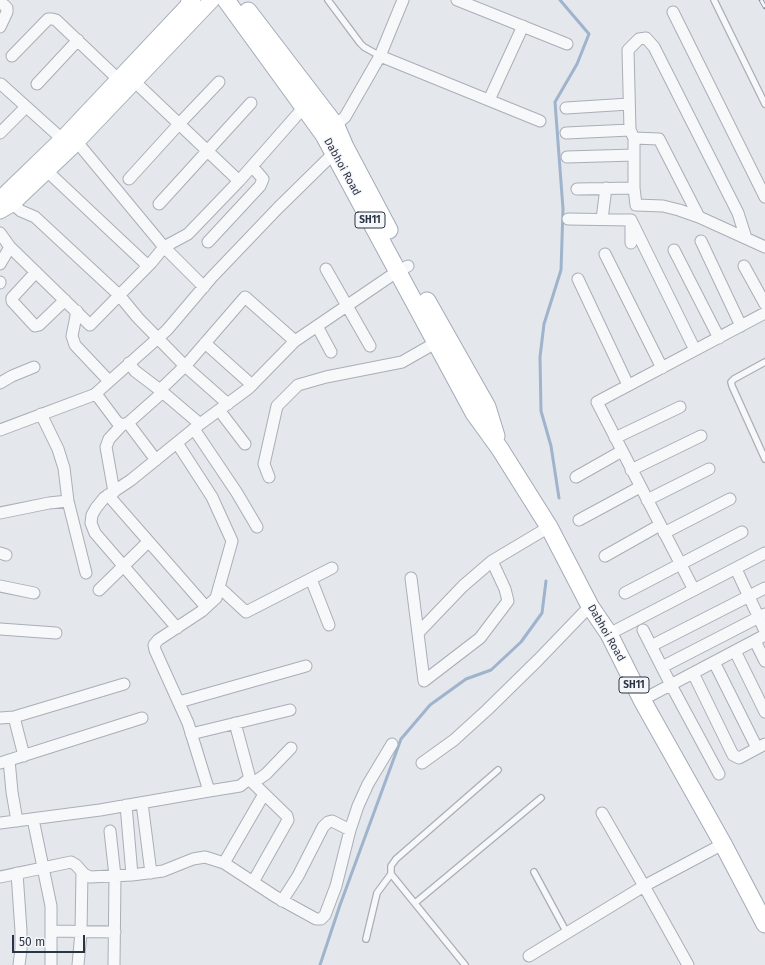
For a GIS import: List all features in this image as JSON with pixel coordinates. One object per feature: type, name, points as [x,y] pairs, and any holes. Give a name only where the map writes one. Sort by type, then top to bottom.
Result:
[{"type":"main road","name":"Dabhoi Road","points":[[226,0],[304,107],[330,130],[346,147],[437,342],[474,413],[500,449],[549,527],[590,606],[609,634],[642,700],[723,844],[765,924]]},
{"type":"main road","name":"Dabhoi Road","points":[[240,0],[330,130],[334,153],[487,407],[500,449]]},
{"type":"street","points":[[4,204],[47,171],[78,142],[212,0]]},
{"type":"street","points":[[330,130],[345,117],[380,56],[403,0]]},
{"type":"street","points":[[456,0],[567,44]]},
{"type":"street","points":[[4,204],[4,195],[62,138],[191,2]]},
{"type":"street","points":[[0,4],[7,8],[7,12],[0,27]]},
{"type":"street","points":[[673,12],[765,197]]},
{"type":"street","points":[[12,56],[48,19],[56,20],[118,79]]},
{"type":"street","points":[[489,100],[523,26]]},
{"type":"street","points":[[632,244],[631,220],[636,205],[634,188],[634,155],[629,104],[628,50],[639,39],[646,38],[654,47],[738,213],[746,238]]},
{"type":"street","points":[[37,84],[78,40]]},
{"type":"street","points":[[380,56],[540,121]]},
{"type":"street","points":[[134,82],[238,181]]},
{"type":"street","points":[[129,180],[219,82]]},
{"type":"street","points":[[0,85],[1,84],[62,138]]},
{"type":"street","points":[[159,204],[251,103]]},
{"type":"street","points":[[566,108],[629,104]]},
{"type":"street","points":[[0,133],[26,107]]},
{"type":"street","points":[[0,233],[10,247],[90,325],[148,266],[164,247],[188,234],[252,166],[304,107]]},
{"type":"street","points":[[566,133],[632,134],[659,139],[699,217]]},
{"type":"street","points":[[78,142],[164,247],[204,287]]},
{"type":"street","points":[[0,430],[94,395],[167,330],[204,287],[278,208],[334,153]]},
{"type":"street","points":[[567,157],[634,155]]},
{"type":"street","points":[[208,242],[260,186],[263,179],[252,166]]},
{"type":"street","points":[[47,171],[148,266]]},
{"type":"street","points":[[602,219],[606,188]]},
{"type":"street","points":[[577,189],[634,188]]},
{"type":"street","points":[[4,204],[35,217],[119,294],[138,318],[223,407],[245,444]]},
{"type":"street","points":[[636,205],[663,206],[679,210],[699,217],[765,247]]},
{"type":"street","points":[[568,219],[631,220]]},
{"type":"street","points":[[631,220],[695,350]]},
{"type":"street","points":[[700,242],[741,326]]},
{"type":"street","points":[[0,264],[10,247]]},
{"type":"street","points":[[674,250],[719,338]]},
{"type":"street","points":[[605,254],[662,368]]},
{"type":"street","points":[[744,266],[765,304]]},
{"type":"street","points":[[326,269],[370,346]]},
{"type":"street","points":[[177,628],[96,533],[91,522],[92,515],[96,508],[104,498],[132,480],[197,427],[252,385],[295,341],[403,269]]},
{"type":"street","points":[[36,272],[12,298],[12,301],[35,326],[39,325],[65,300]]},
{"type":"street","points":[[578,279],[628,385]]},
{"type":"street","points":[[206,607],[148,542],[111,494],[106,447],[109,439],[162,391],[245,297],[295,341]]},
{"type":"street","points":[[76,312],[72,336],[75,345],[109,381]]},
{"type":"street","points":[[694,590],[679,564],[597,402],[765,314]]},
{"type":"street","points":[[317,326],[331,352]]},
{"type":"street","points":[[269,477],[264,464],[277,406],[298,385],[326,377],[402,362],[437,342]]},
{"type":"street","points":[[205,343],[252,385]]},
{"type":"street","points":[[129,363],[135,371],[162,391],[197,427],[257,527]]},
{"type":"street","points":[[0,383],[12,376],[34,367]]},
{"type":"street","points":[[94,395],[96,394],[98,396],[117,422],[125,424],[156,460]]},
{"type":"street","points":[[615,438],[680,407]]},
{"type":"street","points":[[41,414],[58,449],[64,468],[68,501],[86,573]]},
{"type":"street","points":[[631,470],[701,436]]},
{"type":"street","points":[[177,443],[212,497],[232,541],[216,598],[206,607],[158,640],[154,645],[188,723],[209,791]]},
{"type":"street","points":[[576,477],[622,451]]},
{"type":"street","points":[[647,500],[709,469]]},
{"type":"street","points":[[579,520],[640,487]]},
{"type":"street","points":[[605,556],[730,499]]},
{"type":"street","points":[[0,513],[49,503],[68,501]]},
{"type":"street","points":[[418,633],[463,586],[492,561],[549,527]]},
{"type":"street","points":[[624,593],[742,532]]},
{"type":"street","points":[[98,590],[148,542]]},
{"type":"street","points":[[609,634],[765,553]]},
{"type":"street","points":[[411,578],[424,681],[480,638],[508,601],[505,589],[492,561]]},
{"type":"street","points":[[219,587],[246,612],[332,568]]},
{"type":"street","points":[[736,569],[749,596],[762,615],[765,631]]},
{"type":"street","points":[[311,579],[329,625]]},
{"type":"street","points":[[0,586],[34,593]]},
{"type":"street","points":[[651,646],[765,588]]},
{"type":"street","points":[[422,763],[454,740],[487,710],[590,606]]},
{"type":"street","points":[[662,667],[762,615]]},
{"type":"street","points":[[0,629],[56,633]]},
{"type":"street","points":[[643,630],[719,774]]},
{"type":"street","points":[[642,700],[760,638],[765,662]]},
{"type":"street","points":[[736,651],[765,712]]},
{"type":"street","points":[[693,673],[733,755],[736,758],[739,758],[761,746],[714,662]]},
{"type":"street","points":[[179,702],[306,666]]},
{"type":"street","points":[[0,718],[14,717],[124,684]]},
{"type":"street","points":[[191,734],[290,710]]},
{"type":"street","points":[[14,717],[24,756]]},
{"type":"street","points":[[17,821],[12,792],[4,762],[142,718]]},
{"type":"street","points":[[235,723],[251,781],[287,816],[288,820],[253,882]]},
{"type":"street","points":[[0,877],[71,862],[76,864],[84,874],[90,877],[163,872],[193,859],[205,857],[224,863],[282,901],[316,919],[321,919],[325,915],[336,886],[350,830],[358,806],[368,784],[392,744]]},
{"type":"street","points":[[0,823],[126,806],[240,786],[266,774],[291,748]]},
{"type":"street","points":[[224,863],[264,794]]},
{"type":"street","points":[[142,803],[151,873]]},
{"type":"street","points":[[126,806],[132,875]]},
{"type":"street","points":[[602,813],[644,886],[685,964]]},
{"type":"street","points":[[33,818],[51,906],[51,965]]},
{"type":"street","points":[[282,901],[298,876],[323,827],[328,822],[332,821],[350,830]]},
{"type":"street","points":[[110,831],[115,876],[114,965]]},
{"type":"street","points":[[529,956],[644,886],[723,844]]},
{"type":"street","points":[[78,965],[81,932],[82,872]]},
{"type":"street","points":[[17,873],[21,931],[19,965]]},
{"type":"street","points":[[51,931],[115,932]]},
{"type":"lane","points":[[328,0],[364,48],[380,56]]},
{"type":"lane","points":[[714,0],[765,104]]},
{"type":"lane","points":[[765,362],[734,379],[732,386],[765,459]]},
{"type":"lane","points":[[366,939],[376,893],[391,874],[391,866],[396,859],[498,770]]},
{"type":"lane","points":[[415,903],[541,798]]},
{"type":"lane","points":[[534,872],[567,933]]},
{"type":"lane","points":[[391,874],[465,965]]},
{"type":"waterway","points":[[559,498],[551,446],[541,411],[540,357],[544,324],[561,270],[563,209],[555,102],[577,64],[589,34],[560,0]]},
{"type":"waterway","points":[[320,965],[340,905],[401,739],[430,705],[466,679],[491,670],[521,642],[542,613],[546,581]]},
{"type":"railway","points":[[761,0],[765,7]]}]
